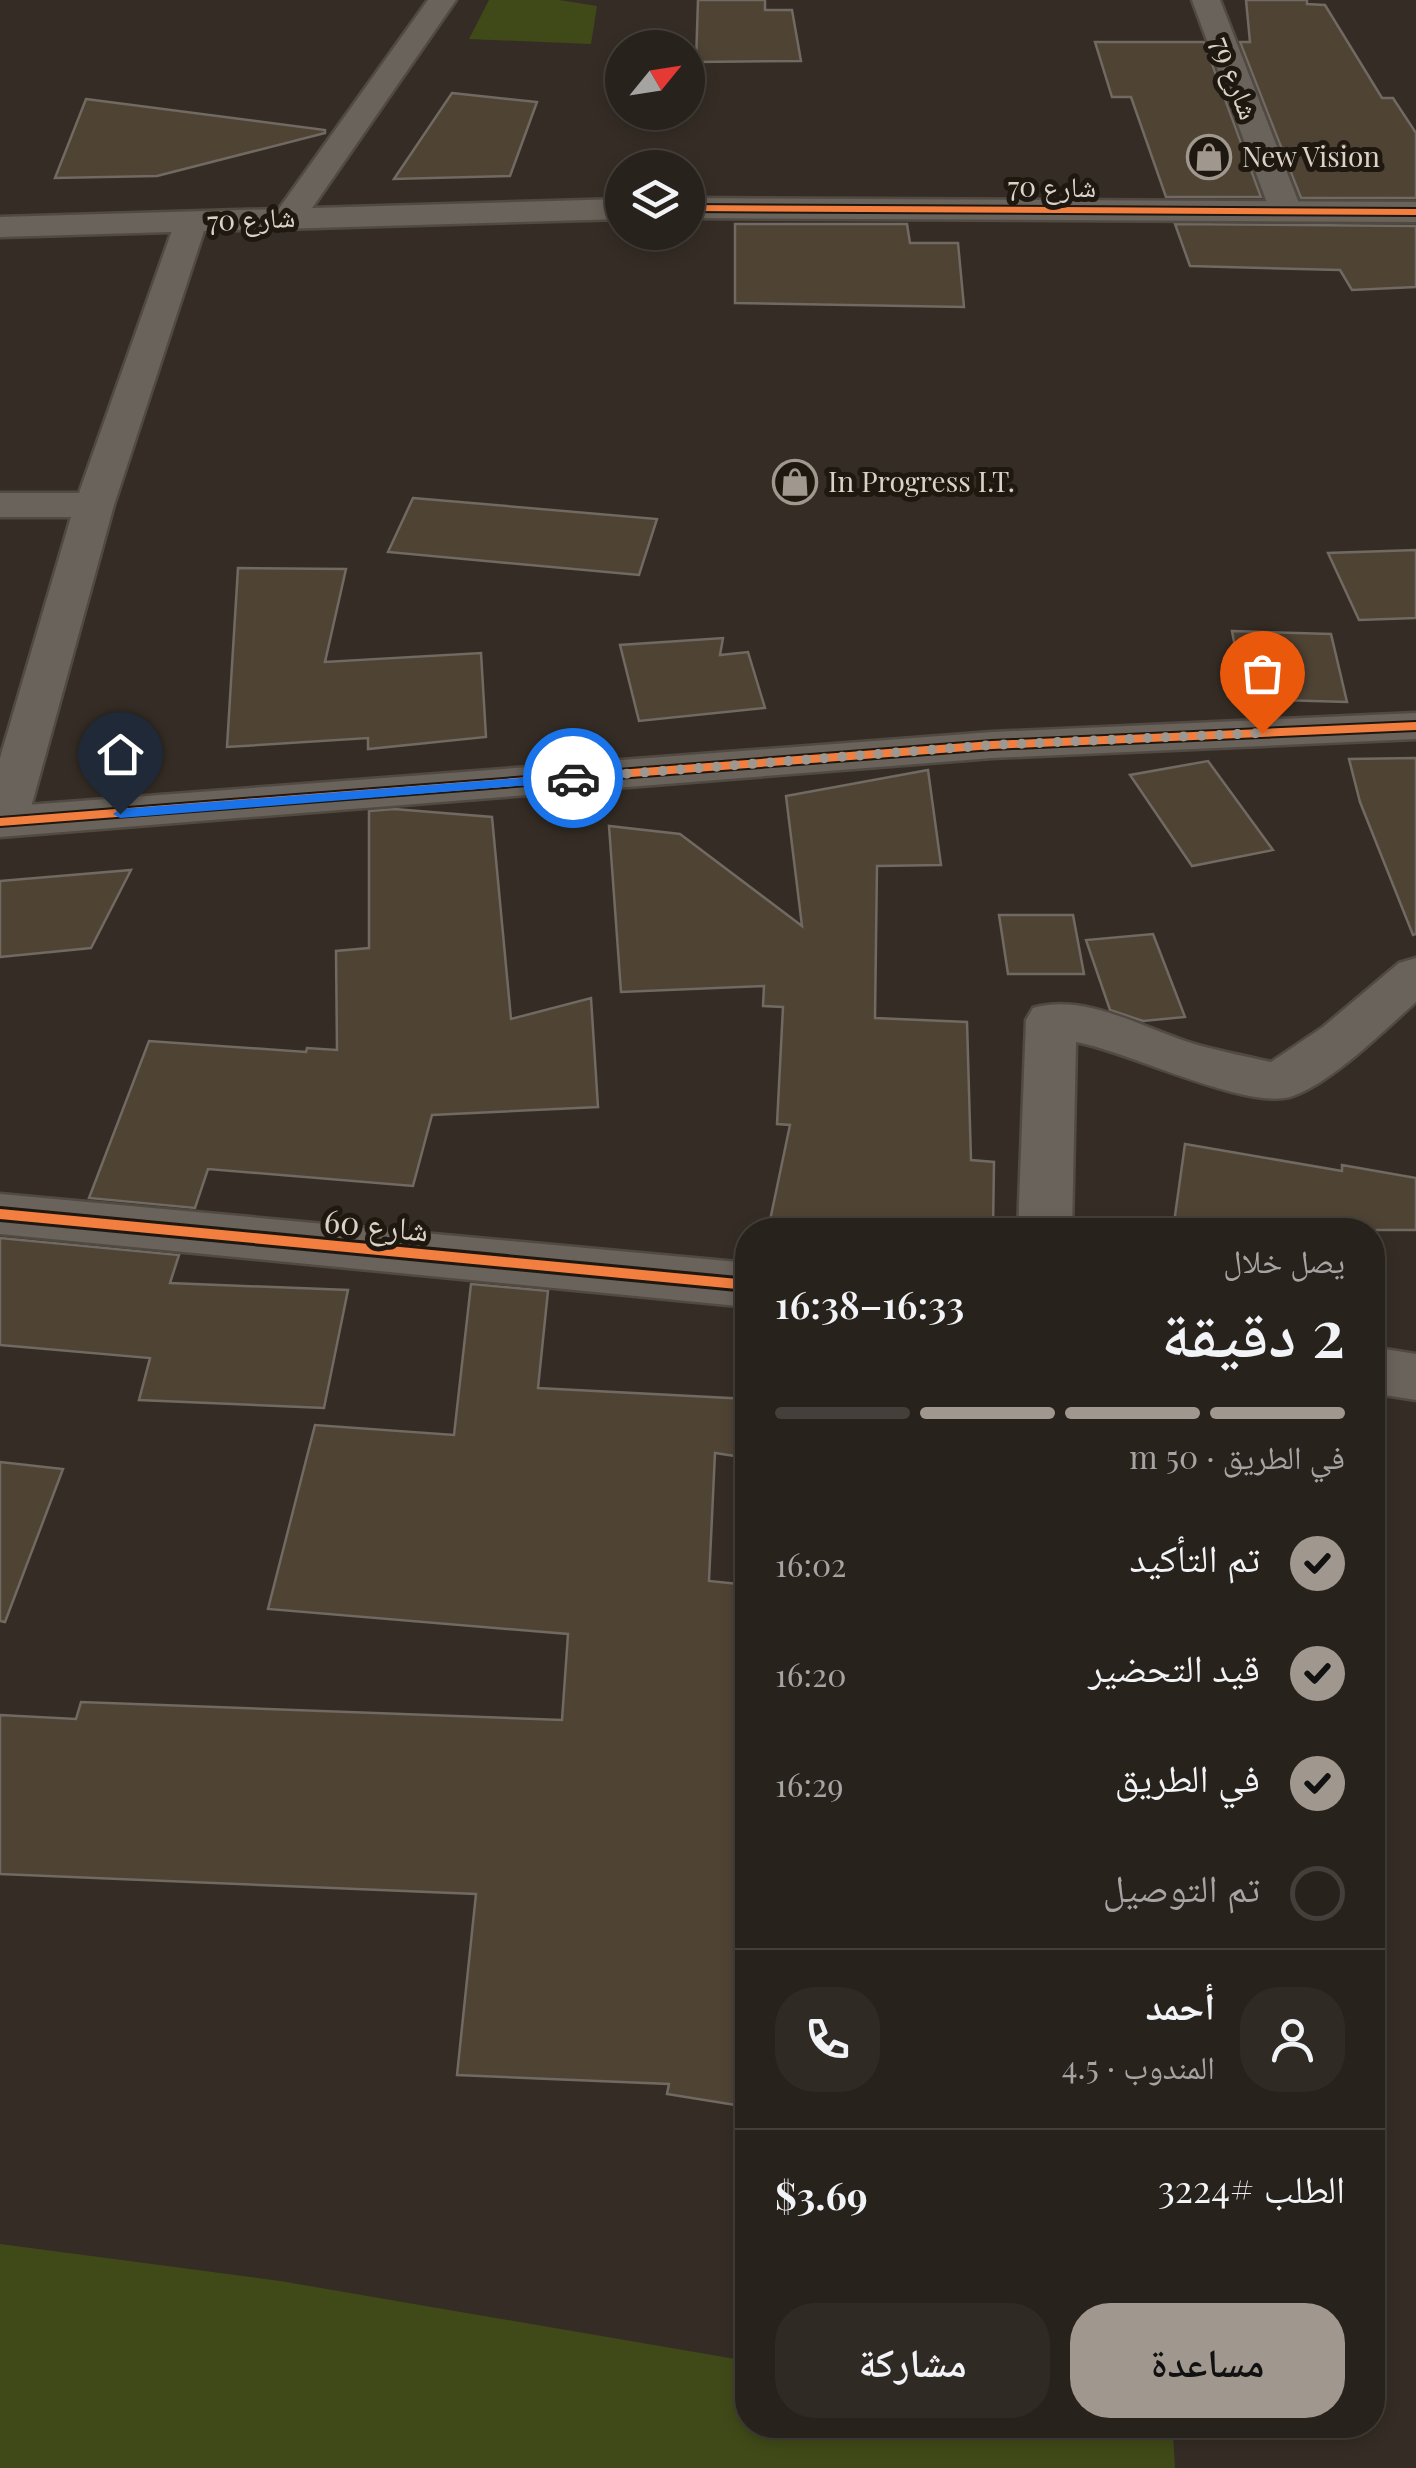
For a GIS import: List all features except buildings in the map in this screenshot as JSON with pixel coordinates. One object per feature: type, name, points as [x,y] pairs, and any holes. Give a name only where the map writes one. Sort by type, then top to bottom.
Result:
[{"type":"street","points":[[289,217],[442,0]]},
{"type":"street","name":"شارع 79","points":[[1206,0],[1286,211]]},
{"type":"street","name":"شارع 70","points":[[0,227],[605,208]]},
{"type":"street","name":"شارع 70","points":[[705,208],[1416,212]]},
{"type":"street","points":[[191,222],[94,505],[2,822],[992,745],[1416,726]]},
{"type":"street","points":[[0,504],[94,505]]},
{"type":"street","points":[[1045,1218],[1050,1020],[1279,1082],[1341,1039],[1416,975]]},
{"type":"street","name":"شارع 60","points":[[0,1214],[735,1284]]},
{"type":"street","points":[[1385,1372],[1416,1377]]},
{"type":"green space","points":[[489,0],[559,0],[597,6],[591,44],[469,39]]},
{"type":"green space","points":[[0,2244],[280,2281],[735,2359],[735,2438],[1173,2438],[1175,2468],[0,2468]]},
{"type":"cycle path","points":[[705,208],[1416,212]]},
{"type":"cycle path","points":[[0,822],[992,745],[1416,726]]},
{"type":"cycle path","points":[[0,1214],[735,1284]]},
{"type":"way so far","points":[[573,778],[992,745],[1262,733]]},
{"type":"place","name":"New Vision","points":[[1209,157]]},
{"type":"place","name":"In Progress I.T.","points":[[795,482]]},
{"type":"route","points":[[120,814],[573,778]]}]
